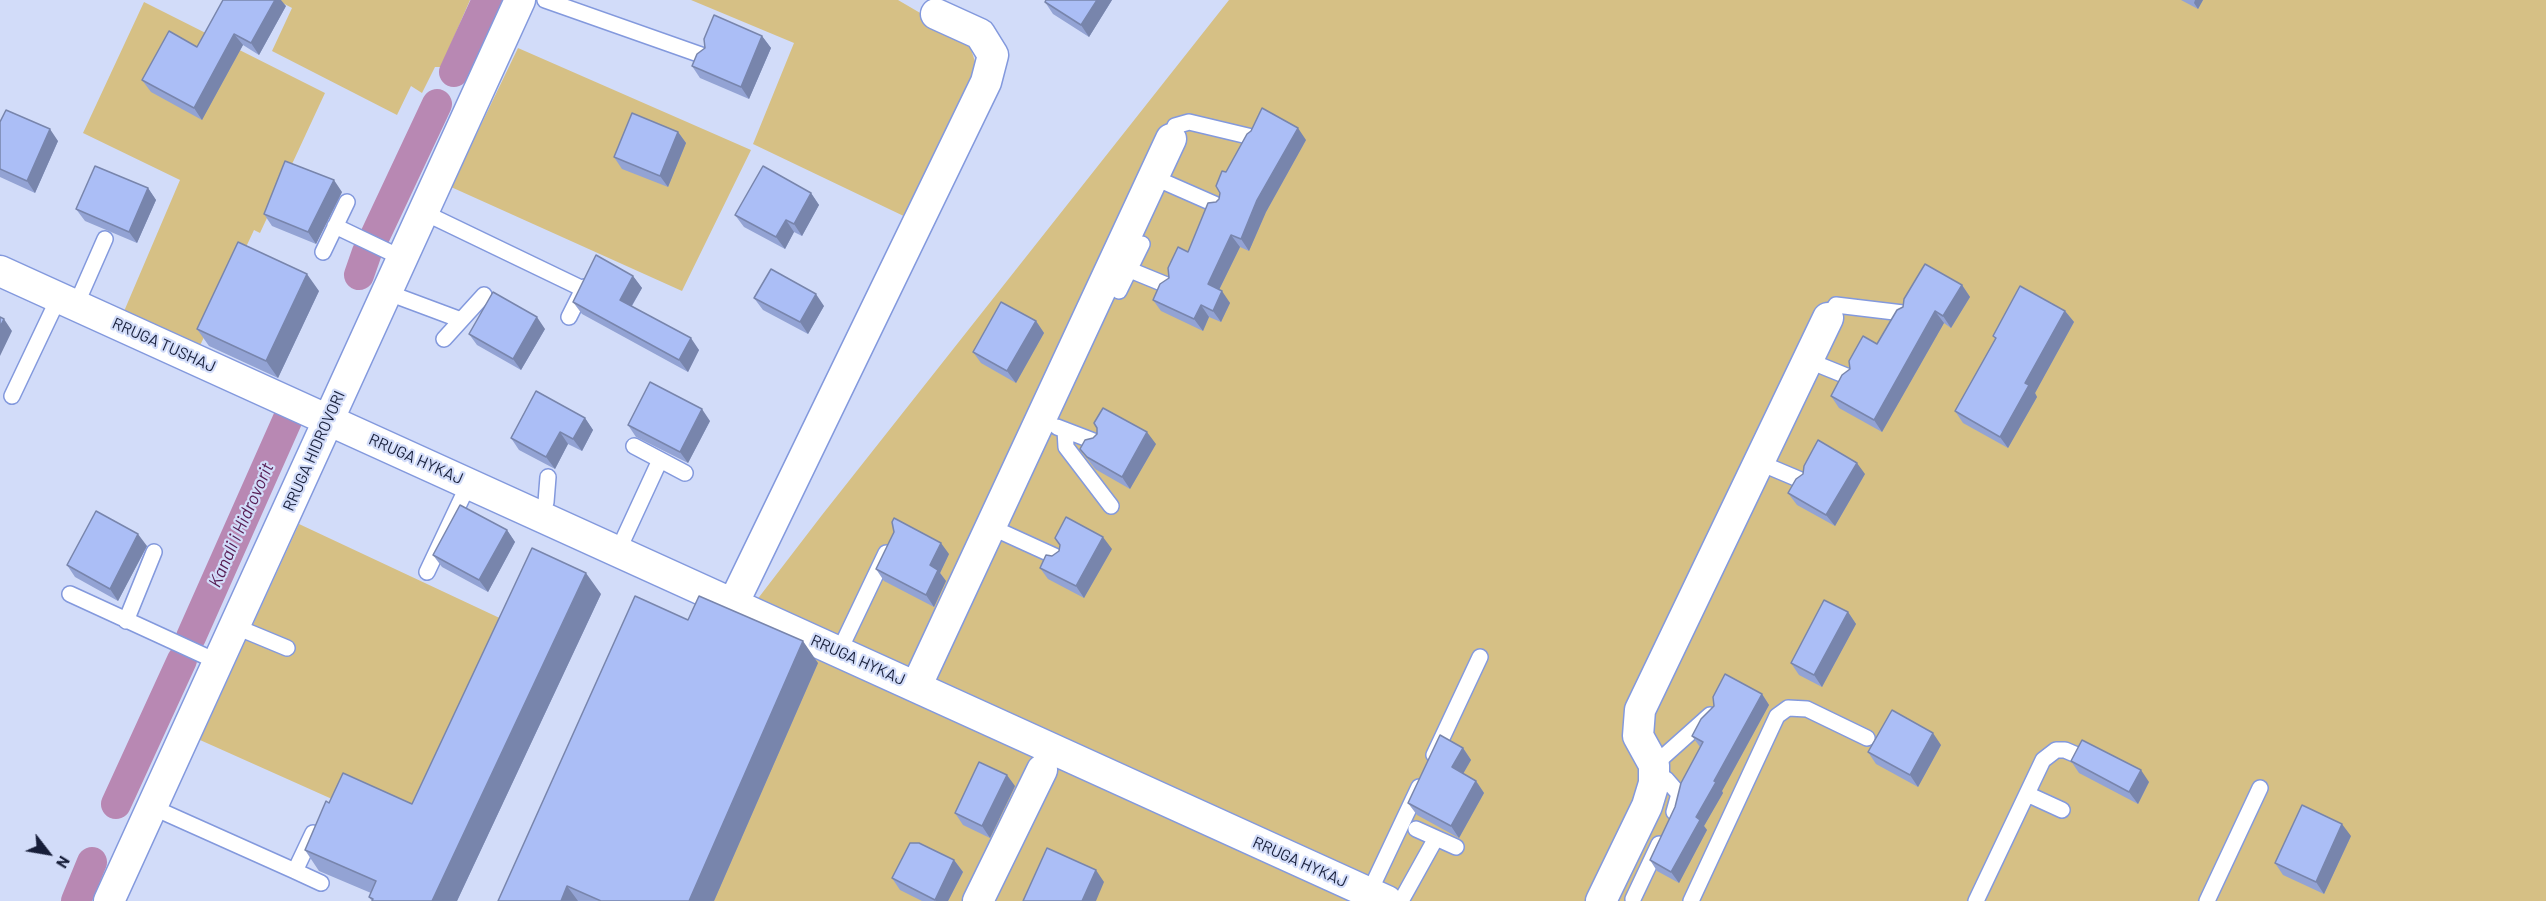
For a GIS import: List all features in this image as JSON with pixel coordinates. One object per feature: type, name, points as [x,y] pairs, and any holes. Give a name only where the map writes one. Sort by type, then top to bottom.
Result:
[{"type":"street","name":"RRUGA HIDROVORI","points":[[109,901],[520,0]]},
{"type":"street","points":[[733,604],[986,82],[993,55],[980,34],[936,14]]},
{"type":"street","points":[[916,687],[991,527],[1053,424],[1120,275],[1153,177],[1171,139]]},
{"type":"street","name":"RRUGA TUSHAJ","points":[[0,271],[329,420]]},
{"type":"street","points":[[1601,901],[1647,806],[1654,774],[1638,736],[1640,710],[1828,318]]},
{"type":"street","name":"RRUGA HYKAJ","points":[[329,420],[1378,897]]},
{"type":"street","points":[[978,901],[1042,770]]},
{"type":"lane","points":[[545,0],[704,56]]},
{"type":"lane","points":[[1171,139],[1175,126],[1189,122],[1252,137]]},
{"type":"lane","points":[[1153,177],[1218,206]]},
{"type":"lane","points":[[323,252],[347,202]]},
{"type":"lane","points":[[423,212],[583,289]]},
{"type":"lane","points":[[335,226],[402,258]]},
{"type":"lane","points":[[12,396],[105,239]]},
{"type":"lane","points":[[1142,244],[1120,275],[1169,286]]},
{"type":"lane","points":[[569,317],[591,273]]},
{"type":"lane","points":[[386,292],[461,320]]},
{"type":"lane","points":[[444,339],[484,295]]},
{"type":"lane","points":[[1828,318],[1836,305],[1903,313]]},
{"type":"lane","points":[[1807,360],[1849,377]]},
{"type":"lane","points":[[1053,424],[1096,442]]},
{"type":"lane","points":[[1053,424],[1066,447],[1111,506]]},
{"type":"lane","points":[[634,446],[685,473]]},
{"type":"lane","points":[[618,551],[660,460]]},
{"type":"lane","points":[[1758,462],[1803,481]]},
{"type":"lane","points":[[540,516],[546,502],[548,477]]},
{"type":"lane","points":[[427,572],[469,483]]},
{"type":"lane","points":[[991,527],[1059,558]]},
{"type":"lane","points":[[841,652],[892,540]]},
{"type":"lane","points":[[126,621],[154,552]]},
{"type":"lane","points":[[70,594],[218,662]]},
{"type":"lane","points":[[234,626],[287,648]]},
{"type":"lane","points":[[1378,897],[1480,657]]},
{"type":"lane","points":[[1691,901],[1777,716],[1788,708],[1807,709],[1867,738]]},
{"type":"lane","points":[[1633,899],[1666,829],[1679,794],[1666,779],[1654,774],[1712,713]]},
{"type":"lane","points":[[1976,901],[2043,760],[2056,750],[2065,750],[2079,756]]},
{"type":"lane","points":[[2207,901],[2260,788]]},
{"type":"lane","points":[[2027,794],[2062,810]]},
{"type":"lane","points":[[152,807],[321,883]]},
{"type":"lane","points":[[295,871],[315,829],[324,822]]},
{"type":"lane","points":[[1416,829],[1456,847]]},
{"type":"lane","points":[[1401,901],[1436,838]]},
{"type":"shaded area","points":[[277,0],[470,0],[441,67],[435,67],[422,93],[411,86],[397,115],[272,51],[292,8]]},
{"type":"shaded area","points":[[691,0],[898,0],[951,31],[970,46],[978,71],[912,220],[753,144],[794,43]]},
{"type":"shaded area","points":[[1229,0],[2546,0],[2546,901],[526,901],[822,515]]},
{"type":"shaded area","points":[[144,2],[325,93],[260,233],[254,230],[197,352],[122,316],[180,180],[83,133]]},
{"type":"shaded area","points":[[518,48],[751,150],[682,291],[451,187]]},
{"type":"shaded area","points":[[299,524],[506,621],[408,833],[200,740]]},
{"type":"building","points":[[223,0],[275,0],[251,43],[234,34],[194,108],[142,80],[169,31],[197,47]]},
{"type":"building","points":[[1046,0],[1097,0],[1081,25],[1045,2]]},
{"type":"building","points":[[714,15],[762,36],[741,87],[692,66],[697,54],[705,48],[704,39]]},
{"type":"building","points":[[1262,108],[1298,128],[1257,200],[1241,239],[1231,235],[1208,284],[1222,291],[1213,311],[1201,305],[1194,319],[1153,300],[1160,284],[1169,278],[1168,268],[1178,247],[1188,252],[1208,203],[1219,199],[1220,193],[1216,186],[1222,171],[1226,172]]},
{"type":"building","points":[[6,110],[50,129],[27,181],[0,169],[0,122]]},
{"type":"building","points":[[632,113],[678,132],[660,176],[614,157]]},
{"type":"building","points":[[285,161],[334,180],[308,232],[264,214]]},
{"type":"building","points":[[95,166],[148,188],[129,232],[76,209]]},
{"type":"building","points":[[763,166],[811,193],[794,224],[786,220],[776,237],[735,215]]},
{"type":"building","points":[[238,242],[307,274],[266,361],[197,329]]},
{"type":"building","points":[[596,255],[633,276],[620,300],[691,338],[679,360],[573,302]]},
{"type":"building","points":[[1925,264],[1962,285],[1943,316],[1935,311],[1874,420],[1831,396],[1842,375],[1850,369],[1849,361],[1863,336],[1877,344],[1897,310],[1903,307],[1904,299]]},
{"type":"building","points":[[771,269],[816,294],[800,322],[754,298]]},
{"type":"building","points":[[2020,286],[2065,311],[2025,383],[2029,385],[2000,437],[1955,411],[1996,338],[1993,336]]},
{"type":"building","points":[[493,292],[537,317],[513,359],[469,334]]},
{"type":"building","points":[[1001,302],[1036,321],[1007,371],[973,352]]},
{"type":"building","points":[[650,382],[702,409],[680,452],[628,425]]},
{"type":"building","points":[[536,391],[585,418],[573,439],[560,432],[546,457],[511,438]]},
{"type":"building","points":[[1103,408],[1147,432],[1122,477],[1087,457],[1080,449],[1085,440],[1097,434],[1094,423]]},
{"type":"building","points":[[1818,440],[1857,463],[1826,515],[1788,493],[1796,479],[1803,474],[1804,466]]},
{"type":"building","points":[[460,505],[507,530],[479,580],[433,555]]},
{"type":"building","points":[[96,511],[138,534],[110,589],[67,565]]},
{"type":"building","points":[[1066,517],[1103,537],[1076,586],[1040,568],[1046,555],[1052,556],[1059,551],[1060,545],[1055,538]]},
{"type":"building","points":[[894,518],[941,543],[930,565],[938,570],[926,595],[876,569],[894,532],[892,522]]},
{"type":"building","points":[[532,548],[586,573],[432,901],[372,901],[373,899],[369,897],[376,881],[305,850],[326,801],[329,803],[343,773],[412,804]]},
{"type":"building","points":[[635,596],[688,620],[699,596],[803,641],[689,901],[601,901],[567,886],[561,901],[498,901]]},
{"type":"building","points":[[1824,600],[1848,612],[1814,675],[1791,663]]},
{"type":"building","points":[[1725,674],[1762,694],[1714,781],[1716,782],[1696,817],[1700,820],[1671,872],[1650,860],[1675,807],[1681,783],[1703,742],[1692,736],[1701,719],[1714,706],[1713,697]]},
{"type":"building","points":[[1892,710],[1933,733],[1910,775],[1868,752]]},
{"type":"building","points":[[1440,735],[1463,748],[1452,767],[1476,781],[1451,826],[1408,803]]},
{"type":"building","points":[[2082,740],[2141,770],[2129,792],[2071,761]]},
{"type":"building","points":[[979,762],[1007,775],[982,826],[955,813]]},
{"type":"building","points":[[2302,805],[2342,824],[2316,882],[2275,863]]},
{"type":"building","points":[[910,843],[919,843],[954,860],[935,900],[892,878]]},
{"type":"building","points":[[1047,848],[1096,870],[1082,901],[1023,901]]},
{"type":"waterway","name":"Kanali i Hidrovorit","points":[[454,72],[487,0]]},
{"type":"waterway","name":"Kanali i Hidrovorit","points":[[375,236],[437,104]]},
{"type":"waterway","name":"Kanali i Hidrovorit","points":[[359,275],[367,252]]},
{"type":"waterway","name":"Kanali i Hidrovorit","points":[[191,637],[290,414]]},
{"type":"waterway","name":"Kanali i Hidrovorit","points":[[116,804],[182,660]]},
{"type":"waterway","name":"Kanali i Hidrovorit","points":[[76,901],[92,862]]}]
